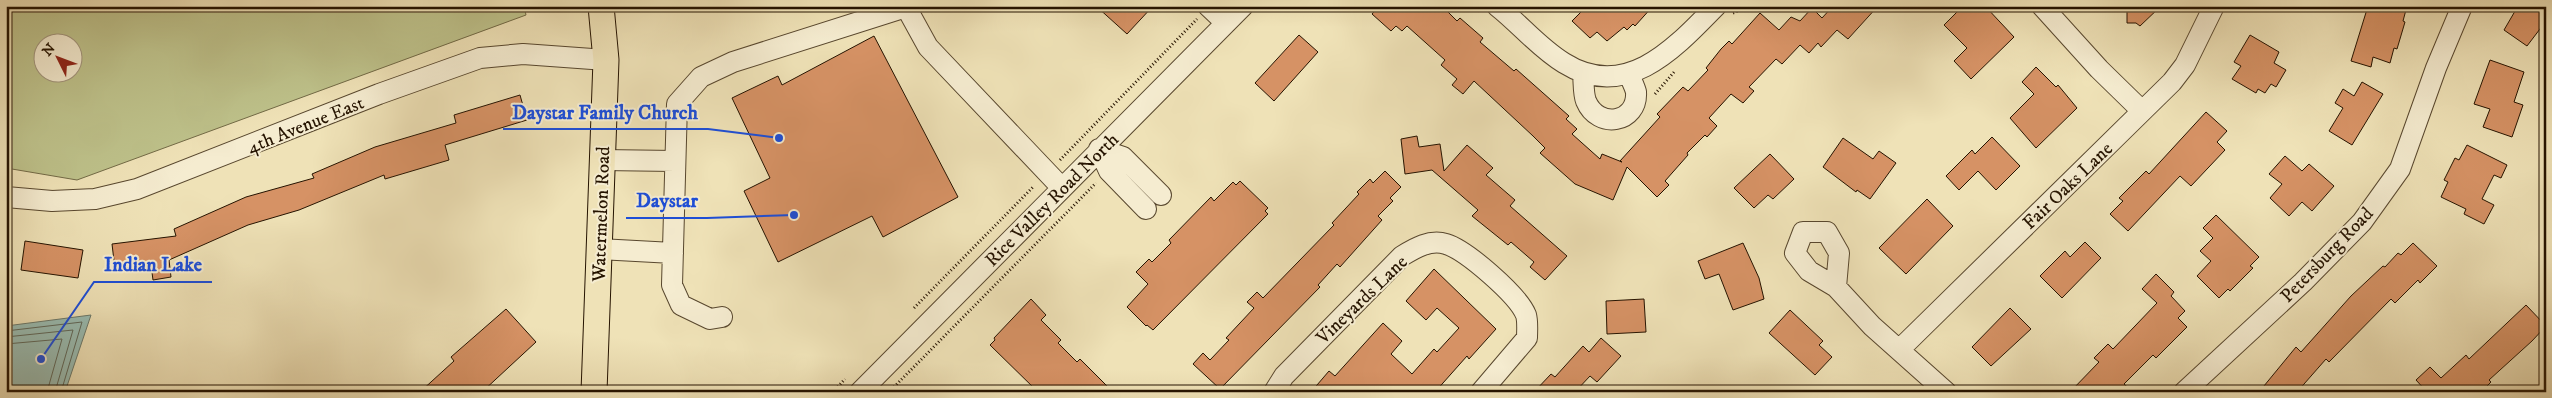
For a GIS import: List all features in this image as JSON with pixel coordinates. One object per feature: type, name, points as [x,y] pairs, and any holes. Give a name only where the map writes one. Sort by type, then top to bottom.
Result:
[{"type":"main road","name":"Watermelon Road","points":[[594,392],[606,60],[601,6]]},
{"type":"street","name":"Rice Valley Road North","points":[[853,385],[1062,188],[1243,6]]},
{"type":"street","points":[[1497,6],[1563,63],[1583,74],[1603,77],[1629,74],[1650,65],[1684,39],[1716,6]]},
{"type":"street","points":[[2042,6],[2099,69],[2141,110]]},
{"type":"street","name":"Fair Oaks Lane","points":[[1900,350],[1928,320],[2109,146],[2141,110],[2172,82],[2184,66],[2214,6]]},
{"type":"street","name":"Petersburg Road","points":[[2184,392],[2303,282],[2355,228],[2400,169],[2436,68],[2462,6]]},
{"type":"street","points":[[722,317],[710,318],[681,305],[672,285],[677,104],[701,77],[733,62],[906,7],[928,48],[1062,188]]},
{"type":"street","points":[[1208,7],[1226,23]]},
{"type":"street","name":"4th Avenue East","points":[[6,197],[52,201],[95,199],[137,189],[379,94],[480,58],[523,54],[606,60]]},
{"type":"street","points":[[1583,74],[1587,102],[1592,110],[1608,121],[1620,118],[1628,113],[1634,103],[1636,92],[1629,74]]},
{"type":"street","points":[[1100,149],[1109,171],[1146,209]]},
{"type":"street","points":[[1100,149],[1123,157],[1161,195]]},
{"type":"street","points":[[602,160],[675,161]]},
{"type":"street","name":"Vineyards Lane","points":[[1274,392],[1284,376],[1402,256],[1423,244],[1445,244],[1483,268],[1514,297],[1526,316],[1527,338],[1481,392]]},
{"type":"street","points":[[599,249],[673,253]]},
{"type":"street","points":[[1836,287],[1872,326],[1946,392]]},
{"type":"path","points":[[909,314],[1208,7]]},
{"type":"path","points":[[894,387],[1109,171]]},
{"type":"path","points":[[832,392],[853,385]]},
{"type":"green space","points":[[6,6],[524,6],[526,15],[77,180],[6,168]]},
{"type":"water","points":[[91,315],[65,392],[6,392],[6,326]]},
{"type":"building","points":[[1096,6],[1153,6],[1127,34]]},
{"type":"building","points":[[1379,6],[1442,6],[1457,21],[1460,18],[1483,38],[1480,42],[1514,71],[1516,69],[1569,116],[1566,119],[1577,129],[1572,134],[1600,159],[1602,154],[1622,162],[1620,161],[1660,117],[1657,114],[1683,87],[1688,91],[1708,70],[1706,68],[1721,49],[1729,41],[1732,44],[1760,13],[1779,30],[1791,17],[1800,21],[1812,8],[1822,18],[1833,6],[1878,6],[1848,39],[1837,30],[1821,47],[1818,43],[1809,53],[1800,45],[1782,64],[1776,59],[1749,87],[1754,91],[1743,103],[1731,94],[1709,118],[1717,126],[1687,153],[1688,155],[1665,181],[1669,185],[1657,197],[1627,167],[1613,200],[1575,184],[1540,153],[1545,148],[1474,81],[1463,94],[1452,85],[1457,79],[1441,65],[1445,60],[1407,26],[1402,31],[1396,26],[1391,31],[1372,14]]},
{"type":"building","points":[[1587,6],[1653,6],[1635,26],[1633,24],[1627,30],[1624,27],[1607,41],[1597,32],[1590,38],[1572,21]]},
{"type":"building","points":[[1963,6],[1985,6],[2014,37],[1971,79],[1954,61],[1967,48],[1944,25]]},
{"type":"building","points":[[2127,6],[2161,6],[2140,26],[2136,23],[2127,23]]},
{"type":"building","points":[[2368,6],[2407,6],[2403,21],[2405,22],[2397,49],[2394,48],[2390,63],[2373,57],[2371,67],[2351,61]]},
{"type":"building","points":[[2518,6],[2546,6],[2543,25],[2527,46],[2504,30]]},
{"type":"building","points":[[1299,35],[1318,52],[1274,101],[1255,83]]},
{"type":"building","points":[[2250,35],[2279,52],[2274,63],[2286,70],[2276,87],[2271,84],[2265,93],[2258,89],[2256,93],[2232,79],[2241,66],[2234,62]]},
{"type":"building","points":[[874,36],[958,197],[883,237],[872,216],[778,262],[744,191],[770,178],[732,98],[778,76],[782,85]]},
{"type":"building","points":[[2490,60],[2524,72],[2514,102],[2523,105],[2512,137],[2483,127],[2490,109],[2474,104]]},
{"type":"building","points":[[2036,67],[2056,87],[2058,85],[2077,108],[2036,148],[2010,118],[2034,94],[2022,82]]},
{"type":"building","points":[[2362,82],[2383,94],[2352,145],[2329,131],[2343,108],[2335,103],[2343,89],[2354,96]]},
{"type":"building","points":[[520,95],[527,120],[445,145],[449,160],[385,179],[384,175],[299,210],[248,225],[169,260],[171,277],[153,280],[151,265],[115,269],[112,244],[176,236],[174,229],[246,197],[314,178],[312,174],[375,147],[456,123],[454,115]]},
{"type":"building","points":[[2206,112],[2227,131],[2217,142],[2225,150],[2191,186],[2180,176],[2128,231],[2110,214],[2123,201],[2119,198],[2146,171],[2149,174]]},
{"type":"building","points":[[1417,136],[1419,147],[1440,144],[1444,171],[1467,145],[1493,168],[1486,175],[1515,200],[1510,206],[1567,256],[1545,280],[1530,267],[1534,262],[1511,242],[1508,245],[1472,216],[1478,210],[1432,170],[1405,174],[1401,139]]},
{"type":"building","points":[[1992,137],[2020,166],[1996,190],[1978,171],[1959,190],[1946,176],[1972,150],[1975,154]]},
{"type":"building","points":[[1843,138],[1873,159],[1879,151],[1896,163],[1870,199],[1857,190],[1856,192],[1823,167]]},
{"type":"building","points":[[2467,145],[2507,165],[2501,178],[2494,175],[2482,199],[2494,205],[2484,224],[2464,214],[2466,209],[2441,197],[2448,182],[2444,180],[2455,158],[2459,160]]},
{"type":"building","points":[[1770,154],[1794,179],[1773,199],[1768,195],[1754,208],[1734,188]]},
{"type":"building","points":[[2285,156],[2302,171],[2309,164],[2334,186],[2312,211],[2302,202],[2289,216],[2270,198],[2282,184],[2269,174]]},
{"type":"building","points":[[1385,171],[1401,187],[1390,198],[1393,201],[1378,216],[1382,220],[1340,267],[1337,264],[1318,285],[1320,287],[1220,389],[1193,364],[1203,353],[1210,360],[1229,340],[1226,338],[1254,308],[1247,302],[1257,292],[1263,298],[1334,225],[1332,223],[1359,194],[1357,192],[1370,179],[1373,183]]},
{"type":"building","points":[[1240,181],[1268,208],[1265,211],[1268,214],[1153,330],[1146,326],[1127,307],[1148,284],[1136,272],[1149,259],[1152,262],[1171,243],[1169,240],[1211,197],[1214,201],[1233,182],[1236,185]]},
{"type":"building","points":[[1927,199],[1953,226],[1906,274],[1879,248]]},
{"type":"building","points":[[2216,215],[2259,257],[2250,266],[2253,268],[2230,291],[2228,289],[2219,298],[2197,276],[2211,261],[2200,251],[2213,238],[2203,228]]},
{"type":"building","points":[[25,241],[83,250],[78,278],[21,270]]},
{"type":"building","points":[[2085,242],[2101,258],[2062,298],[2040,276],[2065,251],[2070,257]]},
{"type":"building","points":[[1743,243],[1759,278],[1764,299],[1733,310],[1719,274],[1705,279],[1698,261]]},
{"type":"building","points":[[2413,243],[2437,266],[2420,283],[2418,280],[2395,303],[2391,299],[2329,362],[2326,359],[2297,392],[2259,392],[2296,347],[2301,352],[2351,296],[2383,266],[2385,267],[2398,253],[2401,255]]},
{"type":"building","points":[[1434,269],[1496,329],[1469,359],[1467,356],[1435,392],[1311,392],[1329,371],[1335,376],[1383,323],[1402,341],[1391,354],[1412,374],[1434,349],[1437,352],[1459,328],[1437,308],[1426,320],[1406,301]]},
{"type":"building","points":[[2156,274],[2174,292],[2171,296],[2185,311],[2178,318],[2187,327],[2156,358],[2153,355],[2124,384],[2133,392],[2070,392],[2099,362],[2094,358],[2108,344],[2113,349],[2157,303],[2142,289]]},
{"type":"building","points":[[1031,299],[1046,315],[1041,320],[1061,340],[1058,343],[1077,362],[1080,359],[1113,392],[1038,392],[990,345],[995,340],[994,338]]},
{"type":"building","points":[[1644,299],[1646,332],[1607,334],[1606,301]]},
{"type":"building","points":[[2526,305],[2546,326],[2489,380],[2491,382],[2481,392],[2427,392],[2416,380],[2430,367],[2441,378],[2466,355],[2469,359]]},
{"type":"building","points":[[2010,308],[2031,329],[1991,366],[1972,347]]},
{"type":"building","points":[[506,309],[536,342],[482,392],[420,392],[454,361],[451,357]]},
{"type":"building","points":[[1790,310],[1823,341],[1819,345],[1832,357],[1815,375],[1769,333]]},
{"type":"building","points":[[1601,338],[1621,356],[1597,382],[1590,376],[1575,392],[1534,392],[1551,374],[1555,377],[1583,346],[1589,352]]},
{"type":"place","name":"Daystar Family Church","points":[[779,138]]},
{"type":"place","name":"Daystar","points":[[794,215]]},
{"type":"place","name":"Indian Lake","points":[[41,359]]}]
